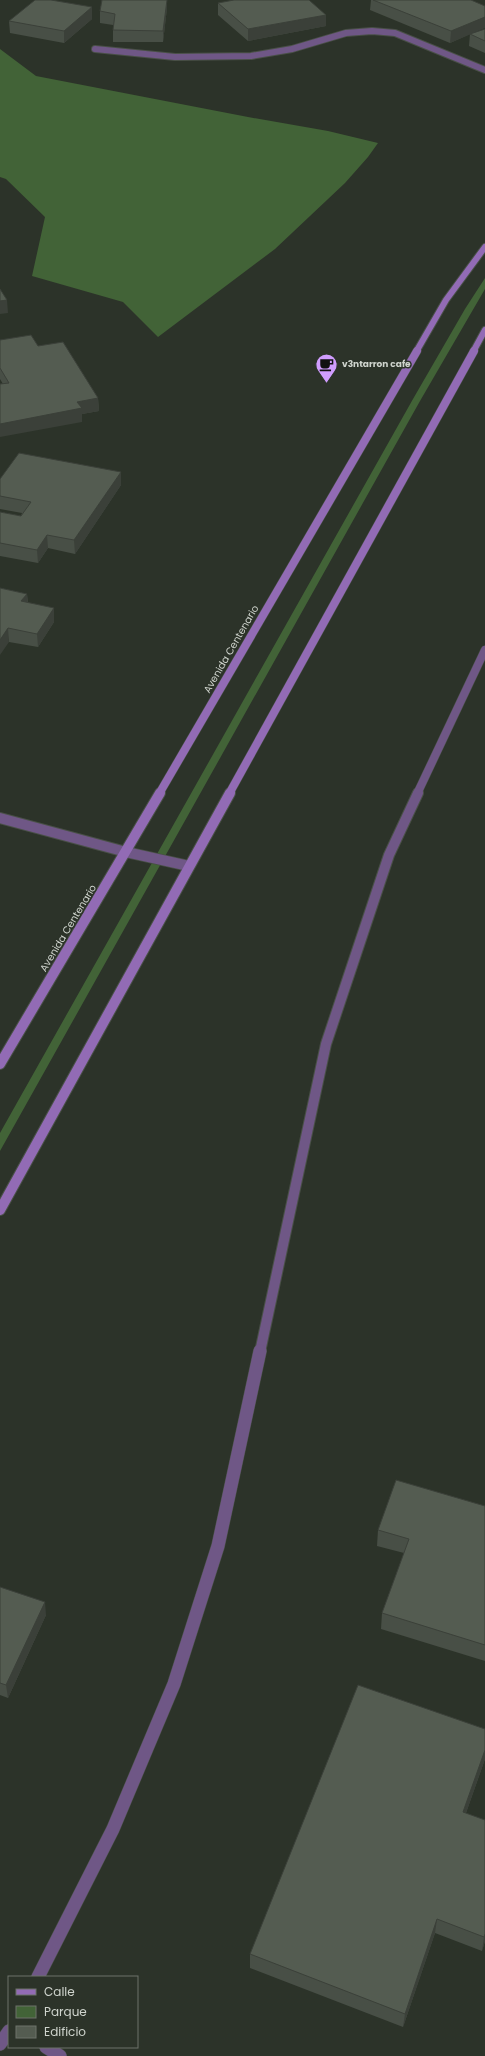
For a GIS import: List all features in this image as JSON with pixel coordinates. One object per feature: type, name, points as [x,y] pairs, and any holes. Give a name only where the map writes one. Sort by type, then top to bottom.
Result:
[{"type":"main road","name":"Avenida Centenario","points":[[0,1064],[126,852],[446,300],[485,247]]},
{"type":"main road","points":[[0,1210],[485,330]]},
{"type":"street","points":[[95,49],[175,57],[251,56],[292,49],[346,33],[372,31],[395,33],[485,70]]},
{"type":"street","points":[[39,1976],[114,1829],[174,1684],[218,1546],[326,1044],[389,855],[485,650]]},
{"type":"street","points":[[0,818],[126,852],[189,866]]},
{"type":"street","points":[[0,2044],[8,2032]]},
{"type":"street","points":[[48,2048],[60,2056]]},
{"type":"green space","points":[[0,49],[36,76],[328,131],[378,143],[345,183],[275,249],[158,337],[123,302],[32,276],[45,217],[6,179],[0,177]]},
{"type":"green space","points":[[485,278],[485,289],[420,401],[0,1151],[0,1133],[413,399],[465,309]]},
{"type":"building","points":[[35,0],[51,0],[92,7],[64,31],[9,21]]},
{"type":"building","points":[[102,0],[167,0],[163,31],[113,30],[115,14],[100,11]]},
{"type":"building","points":[[234,0],[309,0],[326,15],[248,29],[218,3]]},
{"type":"building","points":[[373,0],[471,0],[485,6],[485,17],[451,31]]},
{"type":"building","points":[[485,29],[485,41],[470,34]]},
{"type":"building","points":[[0,289],[7,300],[0,301]]},
{"type":"building","points":[[31,335],[38,346],[63,342],[98,398],[77,402],[82,408],[0,424],[0,384],[9,383],[0,368],[0,340]]},
{"type":"building","points":[[19,453],[121,472],[74,540],[47,535],[37,550],[0,543],[0,512],[21,516],[31,502],[0,496],[0,479]]},
{"type":"building","points":[[0,588],[27,594],[21,601],[54,608],[37,634],[8,628],[0,640]]},
{"type":"building","points":[[396,1480],[485,1506],[485,1645],[382,1613],[409,1539],[378,1530]]},
{"type":"building","points":[[0,1587],[45,1602],[6,1685],[0,1683]]},
{"type":"building","points":[[358,1685],[485,1729],[485,1750],[463,1812],[485,1820],[485,1934],[484,1937],[437,1919],[405,2014],[250,1954]]},
{"type":"place","name":"v3ntarron cafe","points":[[327,384]]}]
